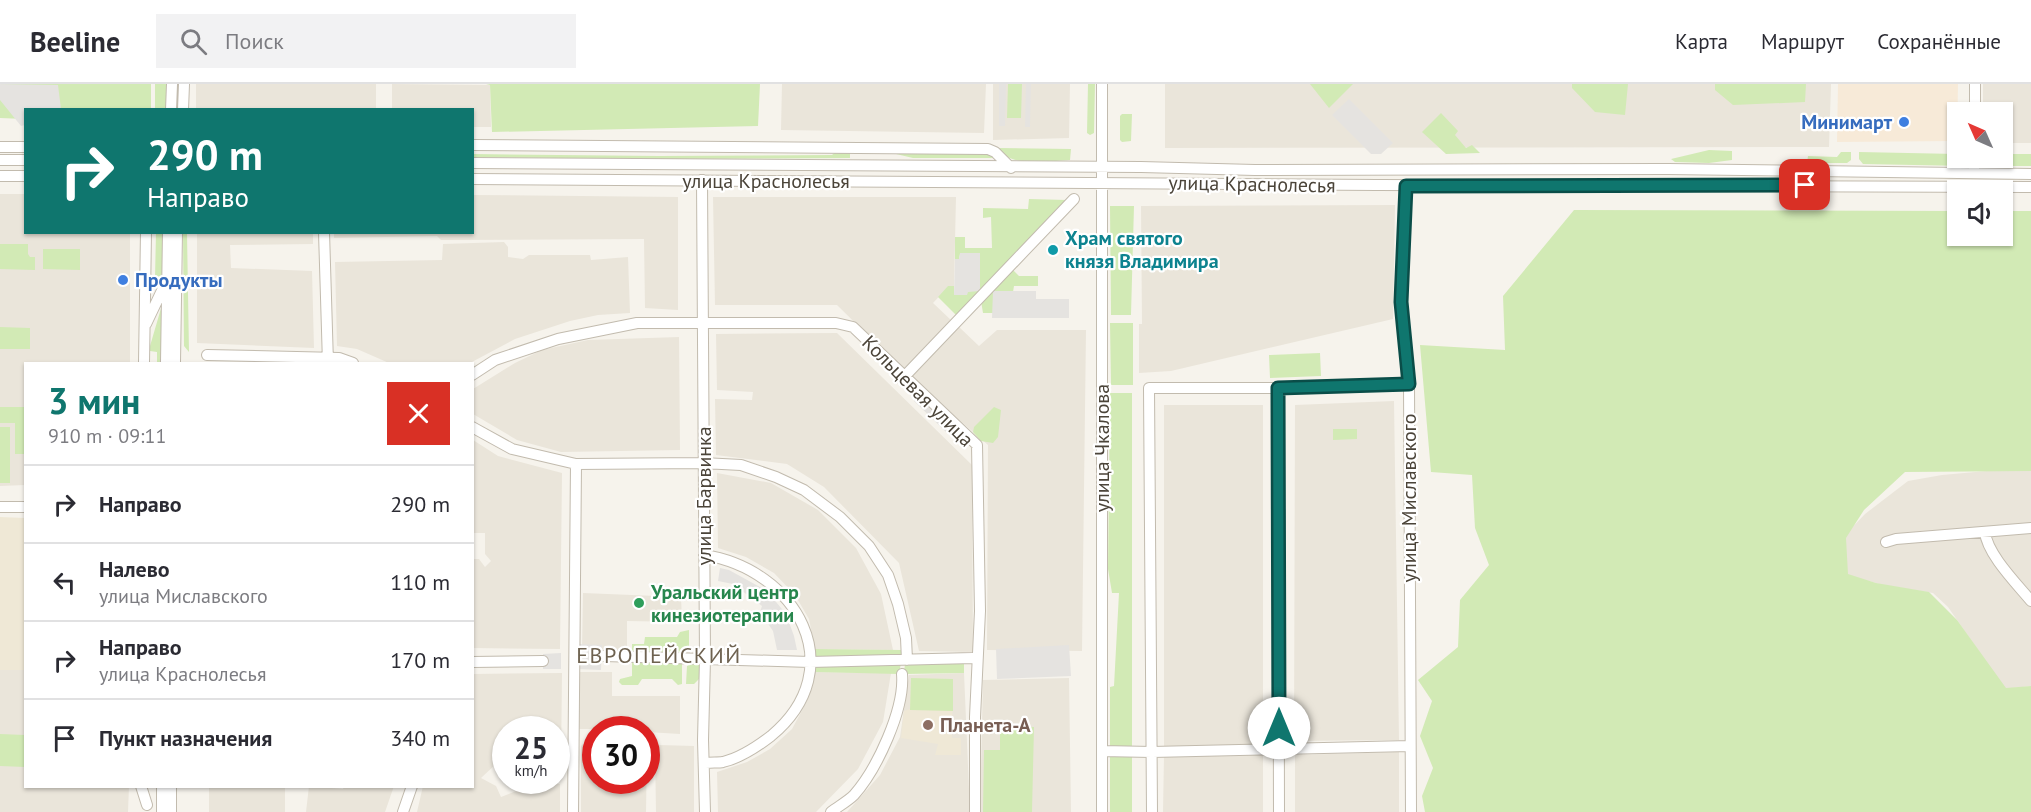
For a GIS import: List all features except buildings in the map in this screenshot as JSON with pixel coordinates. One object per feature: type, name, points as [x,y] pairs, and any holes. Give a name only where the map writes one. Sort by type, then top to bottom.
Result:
[{"type":"street","points":[[171,108],[172,84]]},
{"type":"street","points":[[183,108],[184,84]]},
{"type":"street","name":"улица Чкалова","points":[[1102,84],[1102,812]]},
{"type":"street","points":[[1975,84],[1975,102]]},
{"type":"street","name":"улица Краснолесья","points":[[474,145],[988,150],[995,152],[1011,168]]},
{"type":"street","points":[[0,147],[24,147]]},
{"type":"street","points":[[0,160],[24,160]]},
{"type":"street","name":"улица Краснолесья","points":[[474,163],[1400,170],[1494,168],[2031,174]]},
{"type":"street","points":[[1494,168],[1494,185]]},
{"type":"street","points":[[0,176],[24,176]]},
{"type":"street","name":"улица Краснолесья","points":[[474,179],[1406,186],[2031,187]]},
{"type":"street","name":"улица Барвинка","points":[[702,180],[705,812]]},
{"type":"street","name":"улица Миславского","points":[[1406,186],[1401,302],[1409,384],[1410,812]]},
{"type":"street","points":[[903,378],[1074,199]]},
{"type":"street","points":[[144,362],[146,234]]},
{"type":"street","points":[[166,362],[165,283],[168,234]]},
{"type":"street","points":[[175,362],[177,234]]},
{"type":"street","points":[[324,234],[328,361]]},
{"type":"street","points":[[144,285],[151,289],[165,283]]},
{"type":"street","points":[[144,327],[165,283]]},
{"type":"street","name":"Кольцевая улица","points":[[474,374],[495,360],[558,339],[637,323],[836,322],[853,327],[903,378],[977,445],[980,611],[975,717],[975,812]]},
{"type":"street","points":[[207,355],[328,361],[339,358],[350,362]]},
{"type":"street","points":[[1152,812],[1149,388],[1278,388],[1409,384]]},
{"type":"street","points":[[1278,388],[1279,812]]},
{"type":"street","points":[[474,428],[512,449],[576,464],[741,465],[804,490],[840,517],[869,546],[888,575],[906,638],[907,660]]},
{"type":"street","points":[[573,812],[576,464]]},
{"type":"street","points":[[0,507],[24,507]]},
{"type":"street","points":[[1886,542],[1896,538],[2031,528]]},
{"type":"street","points":[[1985,532],[1986,541],[2007,573],[2031,601]]},
{"type":"street","points":[[704,555],[723,558],[740,565],[774,585],[797,612],[803,625],[810,662],[804,695],[794,713],[780,728],[762,743],[723,762],[705,763]]},
{"type":"street","points":[[604,656],[810,662],[973,658]]},
{"type":"street","points":[[474,662],[543,661]]},
{"type":"street","points":[[831,812],[853,795],[874,767],[890,733],[903,684],[902,674]]},
{"type":"street","points":[[1102,751],[1280,750],[1410,746]]},
{"type":"street","points":[[142,788],[147,805]]},
{"type":"street","points":[[162,788],[162,812]]},
{"type":"street","points":[[171,788],[171,812]]},
{"type":"street","points":[[403,812],[411,788]]},
{"type":"shaded area","points":[[0,84],[58,85],[61,108],[24,108],[24,125],[21,126],[0,100]]},
{"type":"shaded area","points":[[196,84],[376,84],[376,108],[196,108]]},
{"type":"shaded area","points":[[392,84],[490,85],[491,127],[474,127],[474,108],[392,108]]},
{"type":"shaded area","points":[[782,84],[986,84],[984,133],[781,130]]},
{"type":"shaded area","points":[[993,84],[1070,84],[1069,138],[993,140]]},
{"type":"shaded area","points":[[999,84],[1006,84],[1005,126],[999,126]]},
{"type":"shaded area","points":[[1026,84],[1031,84],[1030,127],[1025,127]]},
{"type":"shaded area","points":[[1165,84],[1831,84],[1829,147],[1165,148]]},
{"type":"shaded area","points":[[1838,84],[1958,84],[1958,102],[1947,102],[1947,141],[1837,142]]},
{"type":"shaded area","points":[[1983,84],[2031,84],[2031,143],[2013,143],[2013,102],[1983,102]]},
{"type":"shaded area","points":[[1349,99],[1393,143],[1381,154],[1371,154],[1332,115]]},
{"type":"shaded area","points":[[0,194],[24,194],[24,234],[130,234],[130,362],[24,362],[24,485],[0,486]]},
{"type":"shaded area","points":[[474,195],[678,197],[678,310],[645,308],[644,239],[441,240],[437,236],[334,238],[334,234],[474,234]]},
{"type":"shaded area","points":[[713,197],[956,197],[954,286],[948,287],[933,303],[952,321],[904,371],[837,305],[715,305]]},
{"type":"shaded area","points":[[1395,205],[1393,319],[1171,371],[1139,373],[1139,324],[1142,324],[1141,206]]},
{"type":"shaded area","points":[[197,234],[313,234],[313,244],[230,245],[231,268],[312,271],[314,348],[197,343]]},
{"type":"shaded area","points":[[504,242],[508,247],[508,257],[523,259],[529,255],[590,255],[591,260],[628,257],[630,313],[598,315],[570,321],[515,339],[472,362],[387,362],[357,349],[337,346],[335,262],[442,260],[443,244]]},
{"type":"shaded area","points":[[960,253],[980,253],[980,291],[968,292],[967,295],[954,295],[955,259],[959,259]]},
{"type":"shaded area","points":[[993,291],[1036,291],[1036,299],[1069,299],[1069,318],[992,318]]},
{"type":"shaded area","points":[[958,326],[979,346],[997,330],[1086,330],[1082,651],[987,650],[988,445],[910,377]]},
{"type":"shaded area","points":[[837,333],[972,465],[973,652],[919,651],[899,563],[824,487],[787,464],[716,455],[715,399],[752,400],[753,392],[717,390],[716,334]]},
{"type":"shaded area","points":[[679,337],[680,450],[561,452],[517,440],[474,415],[474,388],[515,363],[542,350],[588,340]]},
{"type":"shaded area","points":[[918,396],[950,427],[946,432],[914,401]]},
{"type":"shaded area","points":[[1394,401],[1399,740],[1294,741],[1295,405]]},
{"type":"shaded area","points":[[1164,405],[1263,405],[1263,745],[1164,747]]},
{"type":"shaded area","points":[[474,441],[498,456],[562,473],[560,649],[474,648],[474,559],[479,559],[485,567],[491,561],[485,554],[485,533],[474,533]]},
{"type":"shaded area","points":[[2031,467],[2031,686],[2005,689],[1948,607],[1933,593],[1883,585],[1847,575],[1844,536],[1865,514],[1908,481],[1942,475]]},
{"type":"shaded area","points":[[717,473],[771,483],[818,510],[856,548],[881,594],[893,650],[815,649],[809,619],[795,595],[774,573],[746,557],[718,548]]},
{"type":"shaded area","points":[[0,517],[24,518],[24,670],[0,670]]},
{"type":"shaded area","points":[[720,568],[729,570],[767,591],[786,614],[797,650],[777,650],[773,631],[760,612],[762,606],[733,584],[718,581]]},
{"type":"shaded area","points":[[583,593],[681,597],[682,622],[627,621],[627,650],[582,650]]},
{"type":"shaded area","points":[[578,644],[602,645],[601,670],[577,669]]},
{"type":"shaded area","points":[[1069,645],[1071,676],[997,679],[996,649]]},
{"type":"shaded area","points":[[561,653],[561,669],[543,669],[543,654]]},
{"type":"shaded area","points":[[0,670],[24,670],[24,788],[129,788],[128,812],[0,812]]},
{"type":"shaded area","points":[[578,672],[612,672],[612,696],[680,696],[680,734],[660,733],[660,716],[582,716],[582,729],[577,729]]},
{"type":"shaded area","points":[[814,672],[891,673],[883,722],[858,769],[816,812],[718,812],[717,772],[747,762],[770,749],[792,729],[806,703]]},
{"type":"shaded area","points":[[562,673],[562,716],[492,716],[492,768],[481,778],[492,784],[492,794],[500,794],[501,797],[509,794],[560,794],[560,812],[417,812],[423,788],[474,788],[474,674]]},
{"type":"shaded area","points":[[964,673],[970,812],[847,812],[880,775],[900,737],[909,675]]},
{"type":"shaded area","name":"Планета-А","points":[[911,678],[953,679],[952,738],[961,738],[961,755],[935,755],[938,744],[901,738],[904,711],[910,709]]},
{"type":"shaded area","points":[[1069,678],[1071,812],[980,812],[983,680]]},
{"type":"shaded area","points":[[660,745],[694,746],[694,812],[656,812],[656,794],[660,794]]},
{"type":"shaded area","points":[[581,746],[582,794],[646,794],[646,812],[581,812]]},
{"type":"shaded area","points":[[1399,752],[1399,812],[1295,812],[1295,755]]},
{"type":"shaded area","points":[[1263,754],[1263,812],[1163,812],[1164,756]]},
{"type":"shaded area","points":[[209,788],[285,788],[285,812],[209,812]]},
{"type":"shaded area","points":[[309,788],[393,788],[385,812],[306,812]]},
{"type":"green space","points":[[0,84],[151,84],[151,108],[24,108],[24,119],[0,118]]},
{"type":"green space","points":[[155,84],[167,84],[166,108],[155,108]]},
{"type":"green space","points":[[486,84],[760,84],[758,126],[492,132],[490,85]]},
{"type":"green space","points":[[1008,84],[1022,84],[1021,118],[1007,118]]},
{"type":"green space","points":[[1088,84],[1095,84],[1094,133],[1090,135],[1087,133]]},
{"type":"green space","points":[[1310,84],[1353,84],[1329,108]]},
{"type":"green space","points":[[1572,84],[1628,84],[1625,115],[1595,112],[1572,88]]},
{"type":"green space","points":[[1715,84],[1806,84],[1805,102],[1733,105],[1715,90]]},
{"type":"green space","points":[[1441,113],[1458,131],[1455,135],[1466,148],[1472,145],[1480,153],[1446,154],[1422,132]]},
{"type":"green space","points":[[1132,114],[1131,141],[1122,142],[1120,140],[1120,116]]},
{"type":"green space","points":[[998,148],[1071,149],[1070,160],[1031,162],[1011,158]]},
{"type":"green space","points":[[1709,150],[1732,151],[1732,160],[1709,163],[1675,162],[1671,159]]},
{"type":"green space","points":[[837,151],[850,151],[850,158],[474,157],[474,154],[832,155]]},
{"type":"green space","points":[[896,151],[986,151],[998,158],[913,158],[896,154]]},
{"type":"green space","points":[[1841,152],[1851,152],[1851,160],[1847,163],[1807,163],[1808,156],[1837,157]]},
{"type":"green space","points":[[1859,152],[1947,154],[1947,166],[1863,164],[1859,159]]},
{"type":"green space","points":[[2013,154],[2031,154],[2031,166],[2013,166]]},
{"type":"green space","points":[[1029,199],[1067,200],[957,316],[938,297],[948,286],[954,286],[954,295],[967,295],[960,254],[959,259],[955,259],[955,237],[965,237],[965,248],[992,248],[991,217],[983,218],[983,208],[1028,209]]},
{"type":"green space","points":[[1110,206],[1134,206],[1131,315],[1111,315]]},
{"type":"green space","points":[[1574,210],[1947,211],[1947,246],[2013,246],[2013,211],[2031,211],[2031,471],[1905,472],[1864,510],[1846,538],[1848,574],[1876,583],[1929,592],[1957,620],[2006,688],[2031,686],[2031,812],[1425,812],[1422,796],[1433,768],[1420,736],[1432,701],[1418,680],[1458,647],[1460,600],[1489,565],[1475,528],[1472,475],[1431,472],[1420,345],[1505,350],[1503,296]]},
{"type":"green space","points":[[156,234],[163,234],[164,261],[159,281],[155,286],[150,284],[148,278],[155,278]]},
{"type":"green space","points":[[183,234],[187,234],[189,352],[184,346]]},
{"type":"green space","points":[[0,244],[28,244],[28,254],[30,257],[35,257],[35,270],[0,269]]},
{"type":"green space","points":[[43,249],[80,249],[80,270],[43,269]]},
{"type":"green space","points":[[1013,270],[1019,276],[1038,276],[1038,286],[1014,286],[1013,292],[1020,313],[983,313],[981,301]]},
{"type":"green space","points":[[162,305],[162,362],[157,362],[157,352],[150,351]]},
{"type":"green space","points":[[1110,323],[1133,323],[1133,385],[1111,385]]},
{"type":"green space","points":[[0,327],[30,328],[30,349],[0,349]]},
{"type":"green space","points":[[1320,353],[1321,376],[1270,378],[1269,355]]},
{"type":"green space","points":[[1110,393],[1132,393],[1132,812],[1110,812],[1110,687],[1114,686],[1119,593],[1112,593],[1108,569]]},
{"type":"green space","points":[[0,407],[24,407],[24,454],[15,454],[15,423],[0,423]]},
{"type":"green space","points":[[994,407],[1001,410],[998,437],[993,443],[981,441],[973,432],[974,427]]},
{"type":"green space","points":[[0,427],[10,427],[10,483],[0,483]]},
{"type":"green space","points":[[1333,429],[1357,429],[1357,439],[1333,440]]},
{"type":"green space","points":[[689,630],[689,650],[684,650],[678,655],[632,654],[632,644],[644,644],[645,637],[677,637],[680,632]]},
{"type":"green space","points":[[809,638],[813,638],[815,649],[902,650],[901,656],[812,658]]},
{"type":"green space","points":[[632,661],[680,663],[682,664],[682,684],[678,685],[672,679],[642,679],[638,685],[622,685],[619,682],[620,679],[632,676]]},
{"type":"green space","points":[[964,661],[964,673],[904,674],[905,663]]},
{"type":"green space","points":[[693,662],[699,663],[699,679],[694,684],[686,684],[687,666]]},
{"type":"green space","points":[[901,663],[899,674],[814,672],[814,665]]},
{"type":"green space","points":[[911,678],[953,679],[953,711],[910,710]]},
{"type":"green space","points":[[1000,726],[1034,727],[1032,812],[983,812],[984,750],[1000,750]]},
{"type":"green space","points":[[0,734],[24,735],[24,767],[0,766]]},
{"type":"place","name":"Минимарт","points":[[1904,122]]},
{"type":"place","name":"Храм святого князя Владимира","points":[[1053,250]]},
{"type":"place","name":"Продукты","points":[[123,280]]},
{"type":"place","name":"Уральский центр кинезиотерапии","points":[[639,603]]},
{"type":"place","name":"Планета-А","points":[[928,725]]},
{"type":"district","name":"ЕВРОПЕЙСКИЙ","points":[[659,655]]},
{"type":"route","points":[[1279,728],[1278,388],[1409,384],[1401,302],[1406,186],[1805,185]]}]
